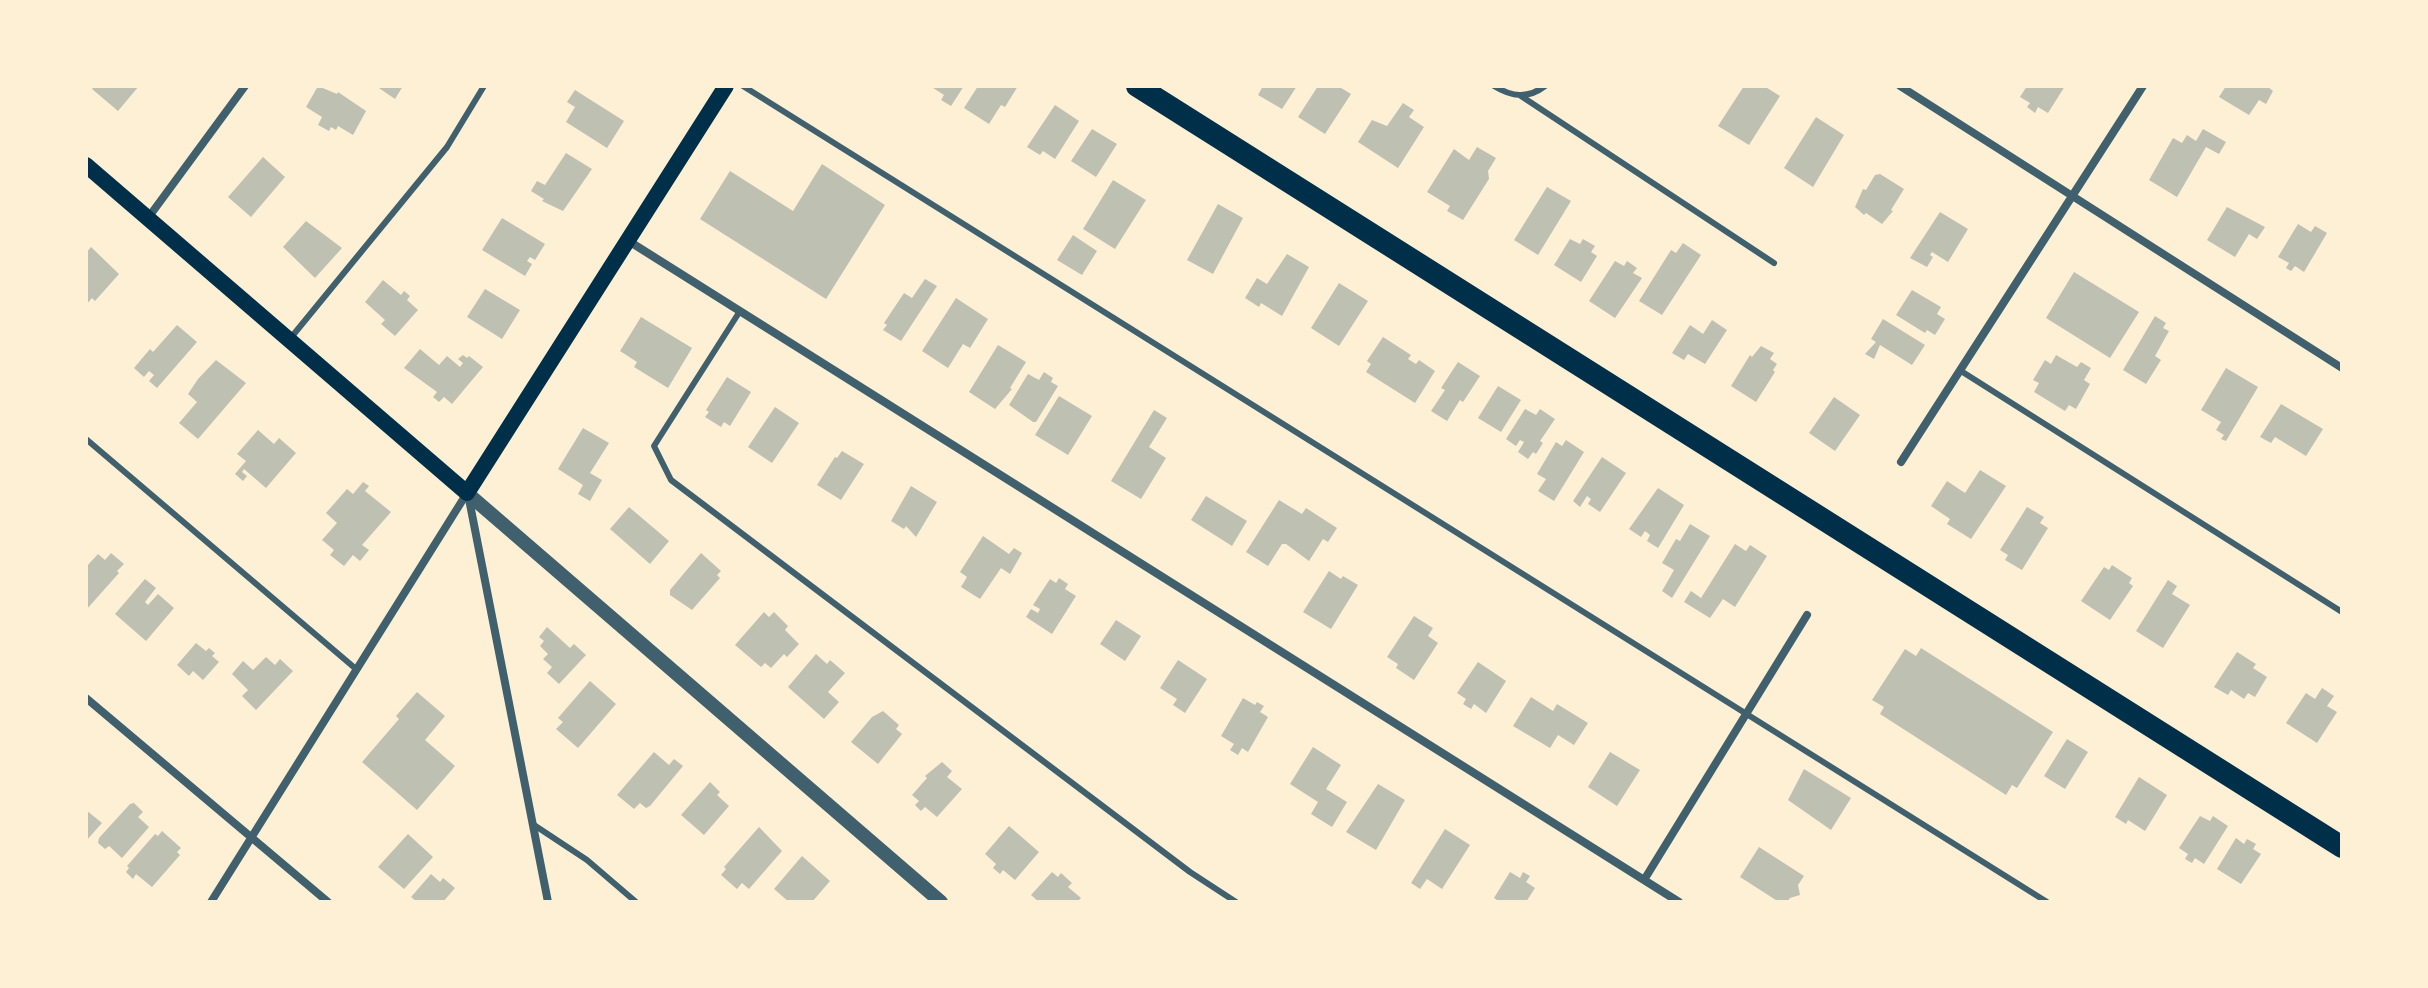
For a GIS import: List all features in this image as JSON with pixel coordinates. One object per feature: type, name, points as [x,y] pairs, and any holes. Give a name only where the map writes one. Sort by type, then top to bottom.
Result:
[{"type":"highway","points":[[1137,86],[2342,847]]},
{"type":"main road","points":[[86,165],[467,493],[726,86]]},
{"type":"street","points":[[148,218],[245,86]]},
{"type":"street","points":[[1900,86],[2342,368]]},
{"type":"street","points":[[1901,462],[2143,86]]},
{"type":"street","points":[[627,240],[1644,880],[1666,899],[1679,902]]},
{"type":"street","points":[[211,902],[467,493]]},
{"type":"street","points":[[467,493],[548,902]]},
{"type":"street","points":[[467,493],[941,902]]},
{"type":"street","points":[[1644,880],[1807,615]]},
{"type":"street","points":[[86,698],[328,902]]},
{"type":"lane","points":[[289,340],[447,147],[484,86]]},
{"type":"lane","points":[[743,86],[2047,902]]},
{"type":"lane","points":[[1494,86],[1507,94],[1521,96],[1536,93],[1545,86]]},
{"type":"lane","points":[[1521,96],[1774,263]]},
{"type":"lane","points":[[740,311],[654,446],[671,480],[1190,872],[1236,902]]},
{"type":"lane","points":[[1961,371],[2342,612]]},
{"type":"lane","points":[[86,439],[356,669]]},
{"type":"lane","points":[[533,825],[587,860],[636,902]]},
{"type":"building","points":[[95,86],[139,86],[118,111],[92,89]]},
{"type":"building","points":[[318,86],[338,92],[366,111],[353,135],[338,126],[336,130],[331,127],[329,131],[318,125],[322,117],[306,107]]},
{"type":"building","points":[[376,86],[403,86],[395,99]]},
{"type":"building","points":[[930,86],[964,86],[951,106],[941,100],[944,95]]},
{"type":"building","points":[[978,86],[1018,86],[1005,107],[1001,105],[989,124],[964,108]]},
{"type":"building","points":[[1263,86],[1297,86],[1282,109],[1258,95]]},
{"type":"building","points":[[1318,86],[1338,86],[1351,94],[1325,134],[1298,117]]},
{"type":"building","points":[[1744,86],[1764,86],[1780,96],[1749,145],[1718,126]]},
{"type":"building","points":[[2027,86],[2065,86],[2048,113],[2038,107],[2035,113],[2027,107],[2030,103],[2020,97]]},
{"type":"building","points":[[2226,86],[2267,86],[2273,91],[2266,104],[2259,100],[2249,115],[2219,97]]},
{"type":"building","points":[[575,90],[624,121],[607,148],[566,122],[575,107],[567,102]]},
{"type":"building","points":[[1403,103],[1414,110],[1409,117],[1424,127],[1398,168],[1358,142],[1372,120],[1387,126]]},
{"type":"building","points":[[1055,105],[1079,121],[1055,159],[1043,151],[1040,155],[1027,147]]},
{"type":"building","points":[[1816,117],[1844,135],[1813,187],[1784,168]]},
{"type":"building","points":[[1092,129],[1117,144],[1096,177],[1071,161]]},
{"type":"building","points":[[2203,129],[2226,142],[2219,154],[2206,147],[2177,197],[2149,180],[2173,138],[2182,143],[2187,135],[2196,141]]},
{"type":"building","points":[[1477,147],[1496,158],[1488,171],[1489,179],[1463,220],[1447,211],[1450,206],[1427,192],[1454,149],[1469,160]]},
{"type":"building","points":[[566,153],[592,169],[563,211],[542,201],[544,199],[531,191],[537,181],[545,185]]},
{"type":"building","points":[[263,157],[285,177],[251,217],[228,197]]},
{"type":"building","points":[[822,164],[885,205],[826,299],[700,219],[730,171],[793,211]]},
{"type":"building","points":[[1880,174],[1904,189],[1882,224],[1855,207],[1863,189],[1866,190],[1875,175]]},
{"type":"building","points":[[1113,180],[1146,200],[1115,249],[1083,229]]},
{"type":"building","points":[[1547,187],[1571,201],[1538,255],[1514,240]]},
{"type":"building","points":[[1218,204],[1243,218],[1213,274],[1187,260]]},
{"type":"building","points":[[2227,207],[2265,227],[2257,239],[2249,234],[2235,257],[2207,240]]},
{"type":"building","points":[[1940,212],[1968,229],[1948,262],[1932,252],[1930,255],[1933,257],[1927,267],[1910,258]]},
{"type":"building","points":[[502,218],[545,244],[535,260],[530,257],[527,261],[532,264],[525,276],[482,250]]},
{"type":"building","points":[[306,221],[342,248],[315,278],[283,247]]},
{"type":"building","points":[[2298,224],[2311,232],[2315,226],[2327,233],[2304,272],[2295,266],[2291,271],[2286,268],[2289,263],[2278,257]]},
{"type":"building","points":[[1073,235],[1097,251],[1082,275],[1057,260]]},
{"type":"building","points":[[1570,239],[1580,244],[1583,239],[1595,246],[1591,252],[1597,256],[1581,282],[1554,265]]},
{"type":"building","points":[[1683,243],[1701,255],[1662,315],[1639,301],[1671,250],[1676,253]]},
{"type":"building","points":[[91,247],[119,274],[95,301],[92,298],[86,305],[86,253]]},
{"type":"building","points":[[1287,254],[1309,267],[1282,316],[1261,303],[1259,307],[1245,298],[1257,278],[1267,284]]},
{"type":"building","points":[[1615,261],[1624,266],[1627,261],[1637,268],[1633,273],[1642,278],[1615,318],[1589,301]]},
{"type":"building","points":[[2074,272],[2139,312],[2110,358],[2046,318]]},
{"type":"building","points":[[925,279],[937,286],[901,341],[883,330],[887,325],[884,323],[904,293],[912,298]]},
{"type":"building","points":[[383,280],[401,295],[404,291],[410,296],[407,300],[418,310],[395,336],[381,324],[385,320],[365,302]]},
{"type":"building","points":[[1339,283],[1368,301],[1339,346],[1311,328]]},
{"type":"building","points":[[485,289],[520,310],[502,339],[467,317]]},
{"type":"building","points":[[1912,290],[1941,307],[1937,314],[1945,319],[1935,335],[1927,330],[1925,333],[1896,315]]},
{"type":"building","points":[[956,298],[988,319],[970,348],[963,344],[948,368],[922,351]]},
{"type":"building","points":[[2155,316],[2166,323],[2163,328],[2169,331],[2155,356],[2161,360],[2146,384],[2123,370]]},
{"type":"building","points":[[641,317],[692,348],[668,388],[634,367],[637,362],[620,351]]},
{"type":"building","points":[[1883,319],[1925,345],[1912,365],[1880,345],[1874,359],[1865,354],[1876,342],[1871,339]]},
{"type":"building","points":[[1712,320],[1727,330],[1705,364],[1688,354],[1684,360],[1672,353],[1690,325],[1703,334]]},
{"type":"building","points":[[177,325],[197,342],[157,388],[149,381],[154,375],[149,371],[144,377],[134,368]]},
{"type":"building","points":[[1383,337],[1411,355],[1408,359],[1416,364],[1419,360],[1435,371],[1415,403],[1366,372],[1371,364],[1367,361]]},
{"type":"building","points":[[998,345],[1026,362],[1012,389],[995,409],[969,392]]},
{"type":"building","points":[[1761,346],[1774,353],[1770,359],[1777,364],[1756,402],[1731,386],[1750,355],[1752,357]]},
{"type":"building","points":[[420,349],[439,365],[447,356],[460,367],[463,363],[458,359],[463,355],[483,367],[452,404],[444,397],[439,402],[433,397],[437,392],[404,368]]},
{"type":"building","points":[[2056,355],[2077,367],[2081,362],[2091,368],[2084,380],[2090,384],[2076,409],[2069,405],[2065,411],[2034,392],[2039,383],[2033,380],[2045,360],[2051,364]]},
{"type":"building","points":[[216,360],[246,383],[198,439],[179,423],[197,402],[188,394]]},
{"type":"building","points":[[1458,362],[1480,376],[1447,421],[1431,411]]},
{"type":"building","points":[[2226,368],[2258,387],[2226,441],[2221,439],[2224,435],[2216,430],[2221,422],[2201,410]]},
{"type":"building","points":[[1044,372],[1058,386],[1036,422],[1033,422],[1009,405],[1028,374],[1039,380]]},
{"type":"building","points":[[727,377],[751,392],[730,426],[724,422],[721,427],[705,417],[709,412],[706,410]]},
{"type":"building","points":[[1498,386],[1521,400],[1501,432],[1478,418]]},
{"type":"building","points":[[1059,396],[1092,416],[1068,455],[1035,435]]},
{"type":"building","points":[[1834,397],[1860,415],[1835,451],[1809,433]]},
{"type":"building","points":[[2281,404],[2323,429],[2306,456],[2275,437],[2271,443],[2260,437]]},
{"type":"building","points":[[775,407],[799,423],[772,463],[748,447]]},
{"type":"building","points":[[1525,409],[1536,415],[1540,409],[1555,419],[1540,441],[1543,443],[1536,454],[1533,452],[1528,459],[1518,452],[1524,442],[1520,440],[1516,446],[1506,439]]},
{"type":"building","points":[[1154,410],[1167,418],[1149,447],[1166,458],[1141,499],[1111,481]]},
{"type":"building","points":[[583,428],[609,443],[590,473],[602,480],[590,501],[578,494],[583,485],[558,469]]},
{"type":"building","points":[[258,430],[274,444],[279,438],[296,453],[266,488],[244,469],[242,472],[247,476],[243,481],[235,474],[246,461],[237,454]]},
{"type":"building","points":[[1566,440],[1584,452],[1554,501],[1538,491],[1546,479],[1537,474],[1556,442],[1562,446]]},
{"type":"building","points":[[842,451],[864,464],[841,500],[817,485]]},
{"type":"building","points":[[1602,457],[1626,473],[1600,512],[1588,504],[1591,499],[1587,496],[1580,507],[1573,501]]},
{"type":"building","points":[[1980,470],[2006,486],[1971,539],[1947,524],[1950,519],[1931,506],[1947,481],[1965,493]]},
{"type":"building","points":[[363,482],[369,486],[365,491],[391,512],[362,545],[369,550],[360,561],[353,555],[344,566],[330,555],[334,550],[322,540],[337,523],[326,513],[347,489],[353,494]]},
{"type":"building","points":[[911,486],[937,502],[916,537],[906,526],[904,529],[891,521]]},
{"type":"building","points":[[1658,488],[1684,505],[1658,548],[1647,541],[1650,535],[1645,531],[1641,537],[1629,529]]},
{"type":"building","points":[[1206,496],[1247,521],[1232,546],[1191,520]]},
{"type":"building","points":[[1279,500],[1302,514],[1306,508],[1337,528],[1328,542],[1323,539],[1309,561],[1286,544],[1282,544],[1268,566],[1246,552]]},
{"type":"building","points":[[629,507],[669,541],[650,564],[610,529]]},
{"type":"building","points":[[2027,507],[2044,517],[2040,523],[2048,528],[2022,570],[2005,560],[2008,555],[2000,550]]},
{"type":"building","points":[[1690,524],[1710,536],[1672,598],[1662,591],[1674,570],[1662,563],[1676,539],[1680,541]]},
{"type":"building","points":[[983,536],[1009,554],[1014,548],[1022,553],[1010,574],[1001,568],[980,599],[961,587],[967,577],[960,572]]},
{"type":"building","points":[[1735,544],[1746,551],[1750,545],[1767,556],[1735,607],[1723,599],[1710,618],[1684,602],[1691,591],[1701,598]]},
{"type":"building","points":[[111,553],[124,564],[86,610],[86,567],[98,554],[105,560]]},
{"type":"building","points":[[701,553],[721,571],[717,575],[720,578],[692,610],[670,595],[670,590]]},
{"type":"building","points":[[2112,565],[2132,578],[2129,583],[2133,586],[2110,620],[2081,601],[2104,567],[2109,570]]},
{"type":"building","points":[[1329,571],[1358,585],[1331,629],[1303,612]]},
{"type":"building","points":[[1059,578],[1068,584],[1065,589],[1076,596],[1052,634],[1026,617],[1031,609],[1038,613],[1040,609],[1033,605],[1050,579],[1056,583]]},
{"type":"building","points":[[145,579],[156,588],[145,602],[148,605],[158,594],[174,608],[146,641],[115,614]]},
{"type":"building","points":[[2168,580],[2177,586],[2172,594],[2190,605],[2163,648],[2136,631]]},
{"type":"building","points":[[764,612],[769,617],[774,612],[788,626],[785,630],[799,644],[771,668],[765,663],[761,667],[735,645]]},
{"type":"building","points":[[1414,616],[1433,628],[1428,636],[1438,643],[1414,680],[1396,668],[1398,664],[1387,657]]},
{"type":"building","points":[[1116,620],[1141,636],[1125,661],[1100,644]]},
{"type":"building","points":[[547,627],[570,648],[574,644],[586,655],[559,684],[547,673],[552,667],[543,659],[548,654],[540,646],[544,641],[539,637]]},
{"type":"building","points":[[196,643],[206,651],[209,648],[219,662],[203,680],[193,671],[189,676],[177,665]]},
{"type":"building","points":[[1921,648],[2053,732],[2017,788],[2012,785],[2006,795],[1880,714],[1884,707],[1872,700],[1905,649],[1916,656]]},
{"type":"building","points":[[2237,652],[2256,664],[2253,668],[2267,677],[2255,697],[2248,693],[2244,699],[2231,690],[2228,695],[2214,687]]},
{"type":"building","points":[[816,654],[827,664],[830,660],[845,673],[828,692],[839,702],[824,719],[788,687]]},
{"type":"building","points":[[266,657],[275,665],[280,659],[293,671],[256,710],[242,696],[248,690],[232,674],[243,661],[253,670]]},
{"type":"building","points":[[1178,660],[1207,679],[1185,713],[1173,705],[1177,699],[1160,688]]},
{"type":"building","points":[[1478,662],[1506,681],[1486,713],[1474,704],[1471,709],[1463,704],[1466,699],[1457,693]]},
{"type":"building","points":[[590,681],[616,704],[578,748],[556,729],[563,722],[558,718]]},
{"type":"building","points":[[2322,688],[2334,696],[2327,706],[2337,712],[2317,743],[2286,723],[2306,693],[2315,699]]},
{"type":"building","points":[[417,692],[445,716],[425,740],[455,766],[417,810],[362,762],[399,719],[396,716]]},
{"type":"building","points":[[1531,697],[1553,711],[1557,704],[1588,723],[1574,745],[1558,735],[1550,748],[1513,726]]},
{"type":"building","points":[[1243,698],[1264,706],[1260,712],[1268,717],[1248,752],[1242,748],[1238,755],[1230,750],[1234,744],[1221,736]]},
{"type":"building","points":[[883,711],[899,725],[896,729],[902,734],[878,764],[851,742],[872,717]]},
{"type":"building","points":[[2067,739],[2088,752],[2065,789],[2044,776]]},
{"type":"building","points":[[1313,747],[1341,765],[1326,789],[1347,802],[1332,827],[1311,814],[1318,802],[1290,784]]},
{"type":"building","points":[[654,752],[669,765],[674,759],[683,766],[650,806],[646,808],[640,803],[634,809],[617,795]]},
{"type":"building","points":[[1610,752],[1640,770],[1617,806],[1588,787]]},
{"type":"building","points":[[942,762],[952,771],[947,777],[962,789],[937,817],[925,807],[921,811],[915,805],[919,801],[912,795],[927,778],[925,776]]},
{"type":"building","points":[[1804,769],[1851,798],[1831,830],[1788,800]]},
{"type":"building","points":[[2139,777],[2167,795],[2145,831],[2128,820],[2126,824],[2115,817]]},
{"type":"building","points":[[710,782],[720,792],[717,795],[729,806],[704,835],[681,815]]},
{"type":"building","points":[[1378,784],[1405,800],[1376,850],[1346,832]]},
{"type":"building","points":[[134,803],[143,812],[138,817],[149,827],[122,858],[109,846],[105,849],[98,843],[99,838]]},
{"type":"building","points":[[86,810],[102,823],[86,841]]},
{"type":"building","points":[[2200,816],[2210,821],[2213,816],[2228,826],[2204,864],[2195,858],[2192,863],[2185,859],[2188,854],[2179,848]]},
{"type":"building","points":[[1009,826],[1039,852],[1015,880],[1003,870],[1000,874],[993,868],[996,864],[985,854]]},
{"type":"building","points":[[759,827],[782,851],[749,889],[742,883],[737,889],[721,875],[726,869],[724,867]]},
{"type":"building","points":[[1445,829],[1470,845],[1442,889],[1427,879],[1420,889],[1411,883]]},
{"type":"building","points":[[162,831],[181,848],[177,852],[180,855],[152,887],[136,874],[133,879],[126,872],[127,866],[155,834],[158,836]]},
{"type":"building","points":[[408,834],[433,857],[404,889],[378,867]]},
{"type":"building","points":[[2236,838],[2244,844],[2247,839],[2256,844],[2253,849],[2261,854],[2241,884],[2217,869]]},
{"type":"building","points":[[1759,847],[1804,876],[1798,885],[1800,895],[1787,902],[1779,902],[1740,877]]},
{"type":"building","points":[[802,856],[830,881],[812,902],[789,902],[774,889]]},
{"type":"building","points":[[1052,872],[1058,877],[1061,873],[1072,883],[1068,887],[1081,898],[1077,902],[1039,902],[1031,895]]},
{"type":"building","points":[[1510,872],[1520,878],[1523,872],[1530,876],[1526,882],[1535,888],[1526,902],[1500,902],[1494,898]]},
{"type":"building","points":[[431,874],[440,882],[443,878],[455,888],[443,902],[417,902],[411,897]]}]
